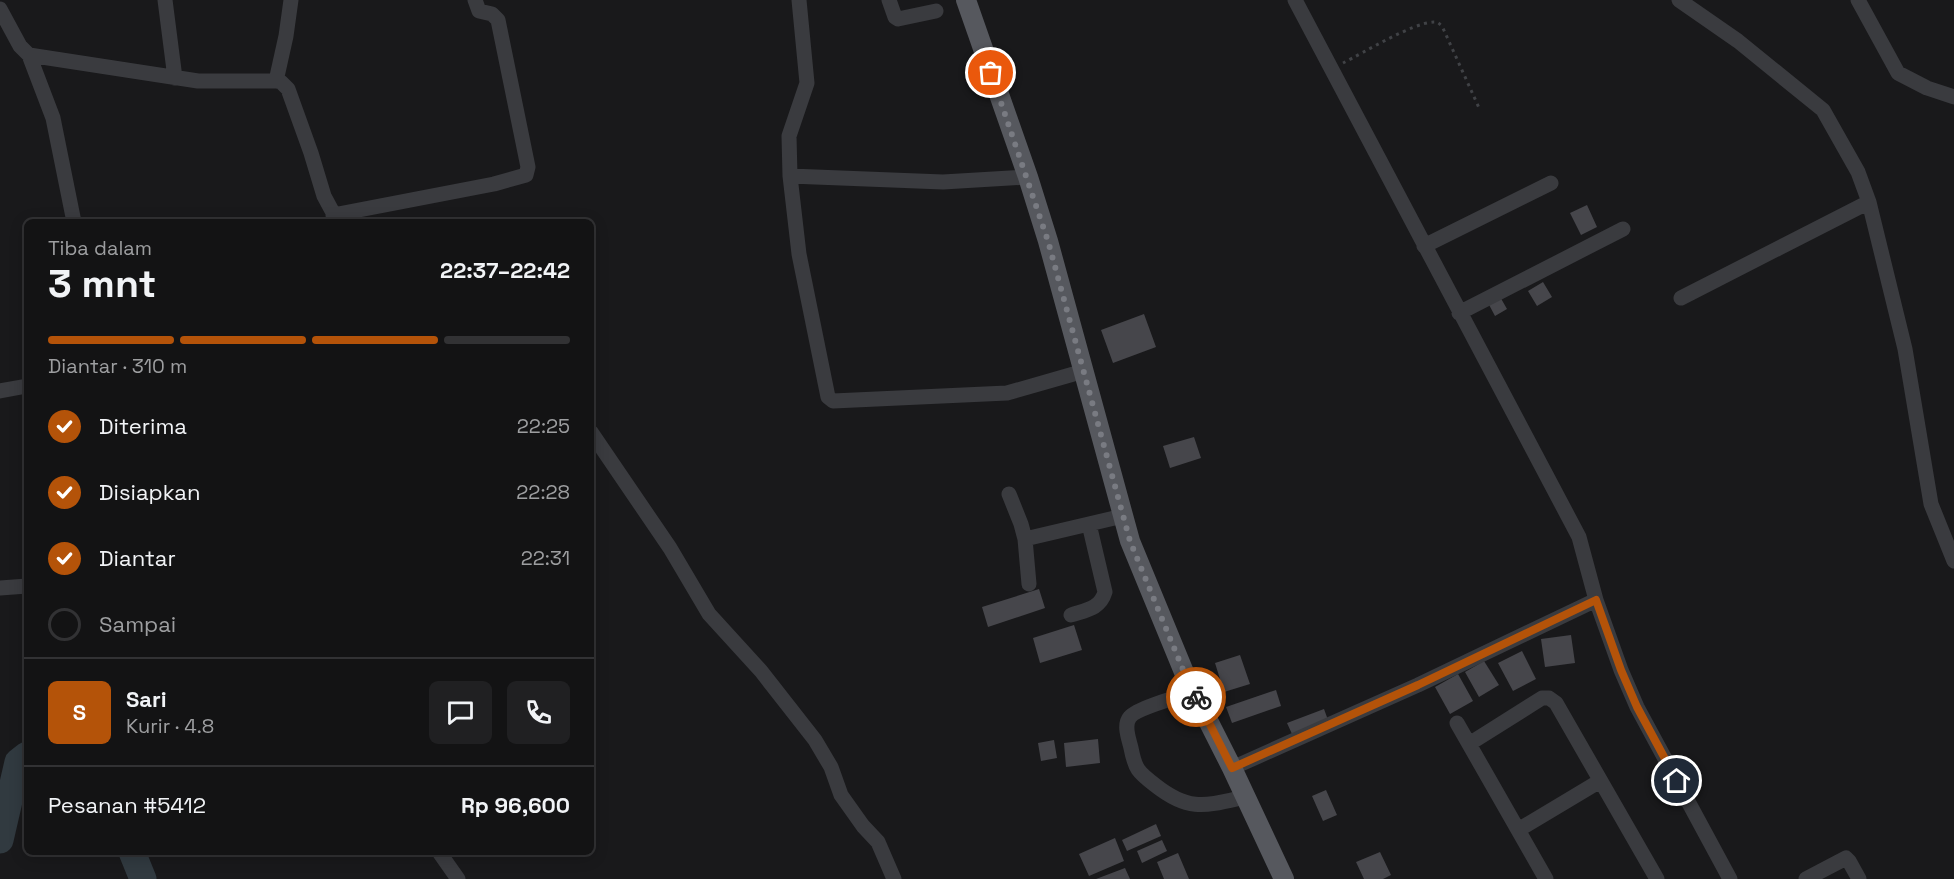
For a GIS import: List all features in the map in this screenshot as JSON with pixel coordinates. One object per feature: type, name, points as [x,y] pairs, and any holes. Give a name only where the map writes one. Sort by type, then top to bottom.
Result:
[{"type":"main road","points":[[966,0],[1028,177],[1130,541],[1194,692],[1284,879]]},
{"type":"street","points":[[165,0],[175,78]]},
{"type":"street","points":[[276,81],[291,0]]},
{"type":"street","points":[[29,55],[198,81],[281,82],[288,89],[324,196],[336,218],[526,175],[528,167],[498,20],[495,15],[479,11],[475,0]]},
{"type":"street","points":[[799,0],[807,83],[789,136],[789,176],[799,254],[827,393],[831,400],[1007,393],[1084,371]]},
{"type":"street","points":[[889,0],[895,17],[898,19],[936,11]]},
{"type":"street","points":[[1295,0],[1579,537],[1596,600],[1637,707],[1730,879]]},
{"type":"street","points":[[1679,0],[1738,41],[1823,110],[1858,172],[1869,202],[1905,349],[1931,504],[1954,561]]},
{"type":"street","points":[[1858,0],[1898,73],[1927,88],[1954,98]]},
{"type":"street","points":[[0,9],[20,46],[29,55],[53,118],[73,219]]},
{"type":"street","points":[[789,176],[943,182],[1028,177]]},
{"type":"street","points":[[1424,246],[1551,183]]},
{"type":"street","points":[[1681,298],[1869,202]]},
{"type":"street","points":[[1460,313],[1623,229]]},
{"type":"street","points":[[0,391],[24,387]]},
{"type":"street","points":[[594,436],[670,548],[709,614],[761,671],[815,740],[831,767],[841,795],[863,826],[878,842],[894,879]]},
{"type":"street","points":[[1009,494],[1025,539],[1029,584]]},
{"type":"street","points":[[1025,539],[1123,516]]},
{"type":"street","points":[[1071,615],[1101,603],[1105,592],[1089,524]]},
{"type":"street","points":[[0,588],[24,586]]},
{"type":"street","points":[[1232,768],[1418,685],[1596,600]]},
{"type":"street","points":[[1194,692],[1134,713],[1129,718],[1128,735],[1135,766],[1143,776],[1170,798],[1180,802],[1209,805],[1245,797]]},
{"type":"street","points":[[1469,744],[1542,698],[1549,698],[1556,704],[1657,879]]},
{"type":"street","points":[[1457,723],[1546,879]]},
{"type":"street","points":[[1518,830],[1600,781]]},
{"type":"street","points":[[441,855],[458,879]]},
{"type":"street","points":[[1806,879],[1846,858],[1850,861],[1858,879]]},
{"type":"path","points":[[1332,69],[1417,26],[1438,23],[1442,26],[1480,110]]},
{"type":"building","points":[[1587,205],[1597,227],[1581,235],[1570,213]]},
{"type":"building","points":[[1543,282],[1552,297],[1537,306],[1528,291]]},
{"type":"building","points":[[1499,295],[1507,309],[1495,316],[1487,301]]},
{"type":"building","points":[[1144,314],[1156,347],[1113,363],[1101,330]]},
{"type":"building","points":[[1194,437],[1201,458],[1170,468],[1163,446]]},
{"type":"building","points":[[1039,589],[1045,608],[988,627],[982,607]]},
{"type":"building","points":[[1074,625],[1082,650],[1040,663],[1033,638]]},
{"type":"building","points":[[1571,635],[1575,663],[1545,667],[1541,639]]},
{"type":"building","points":[[1522,651],[1536,679],[1513,691],[1498,663]]},
{"type":"building","points":[[1240,655],[1250,684],[1224,692],[1215,663]]},
{"type":"building","points":[[1484,661],[1499,685],[1479,697],[1465,672]]},
{"type":"building","points":[[1458,674],[1473,701],[1450,714],[1435,687]]},
{"type":"building","points":[[1276,690],[1281,706],[1232,723],[1226,707]]},
{"type":"building","points":[[1324,709],[1328,720],[1292,734],[1287,723]]},
{"type":"building","points":[[1098,739],[1100,763],[1066,767],[1064,743]]},
{"type":"building","points":[[1054,740],[1057,758],[1041,761],[1038,743]]},
{"type":"building","points":[[1326,790],[1337,815],[1323,821],[1312,796]]},
{"type":"building","points":[[1156,824],[1161,836],[1127,851],[1122,840]]},
{"type":"building","points":[[1115,838],[1124,861],[1089,876],[1079,854]]},
{"type":"building","points":[[1162,840],[1167,851],[1142,863],[1137,851]]},
{"type":"building","points":[[1380,852],[1391,875],[1383,879],[1364,879],[1356,862]]},
{"type":"building","points":[[1178,853],[1189,879],[1164,879],[1157,862]]},
{"type":"building","points":[[1125,868],[1130,879],[1096,879]]},
{"type":"waterway","points":[[0,840],[18,762],[24,757]]},
{"type":"waterway","points":[[133,855],[143,879]]},
{"type":"way so far","points":[[991,73],[1048,241],[1130,541],[1196,697]]},
{"type":"route","points":[[1196,697],[1232,768],[1418,685],[1596,600],[1637,707],[1677,781]]}]
